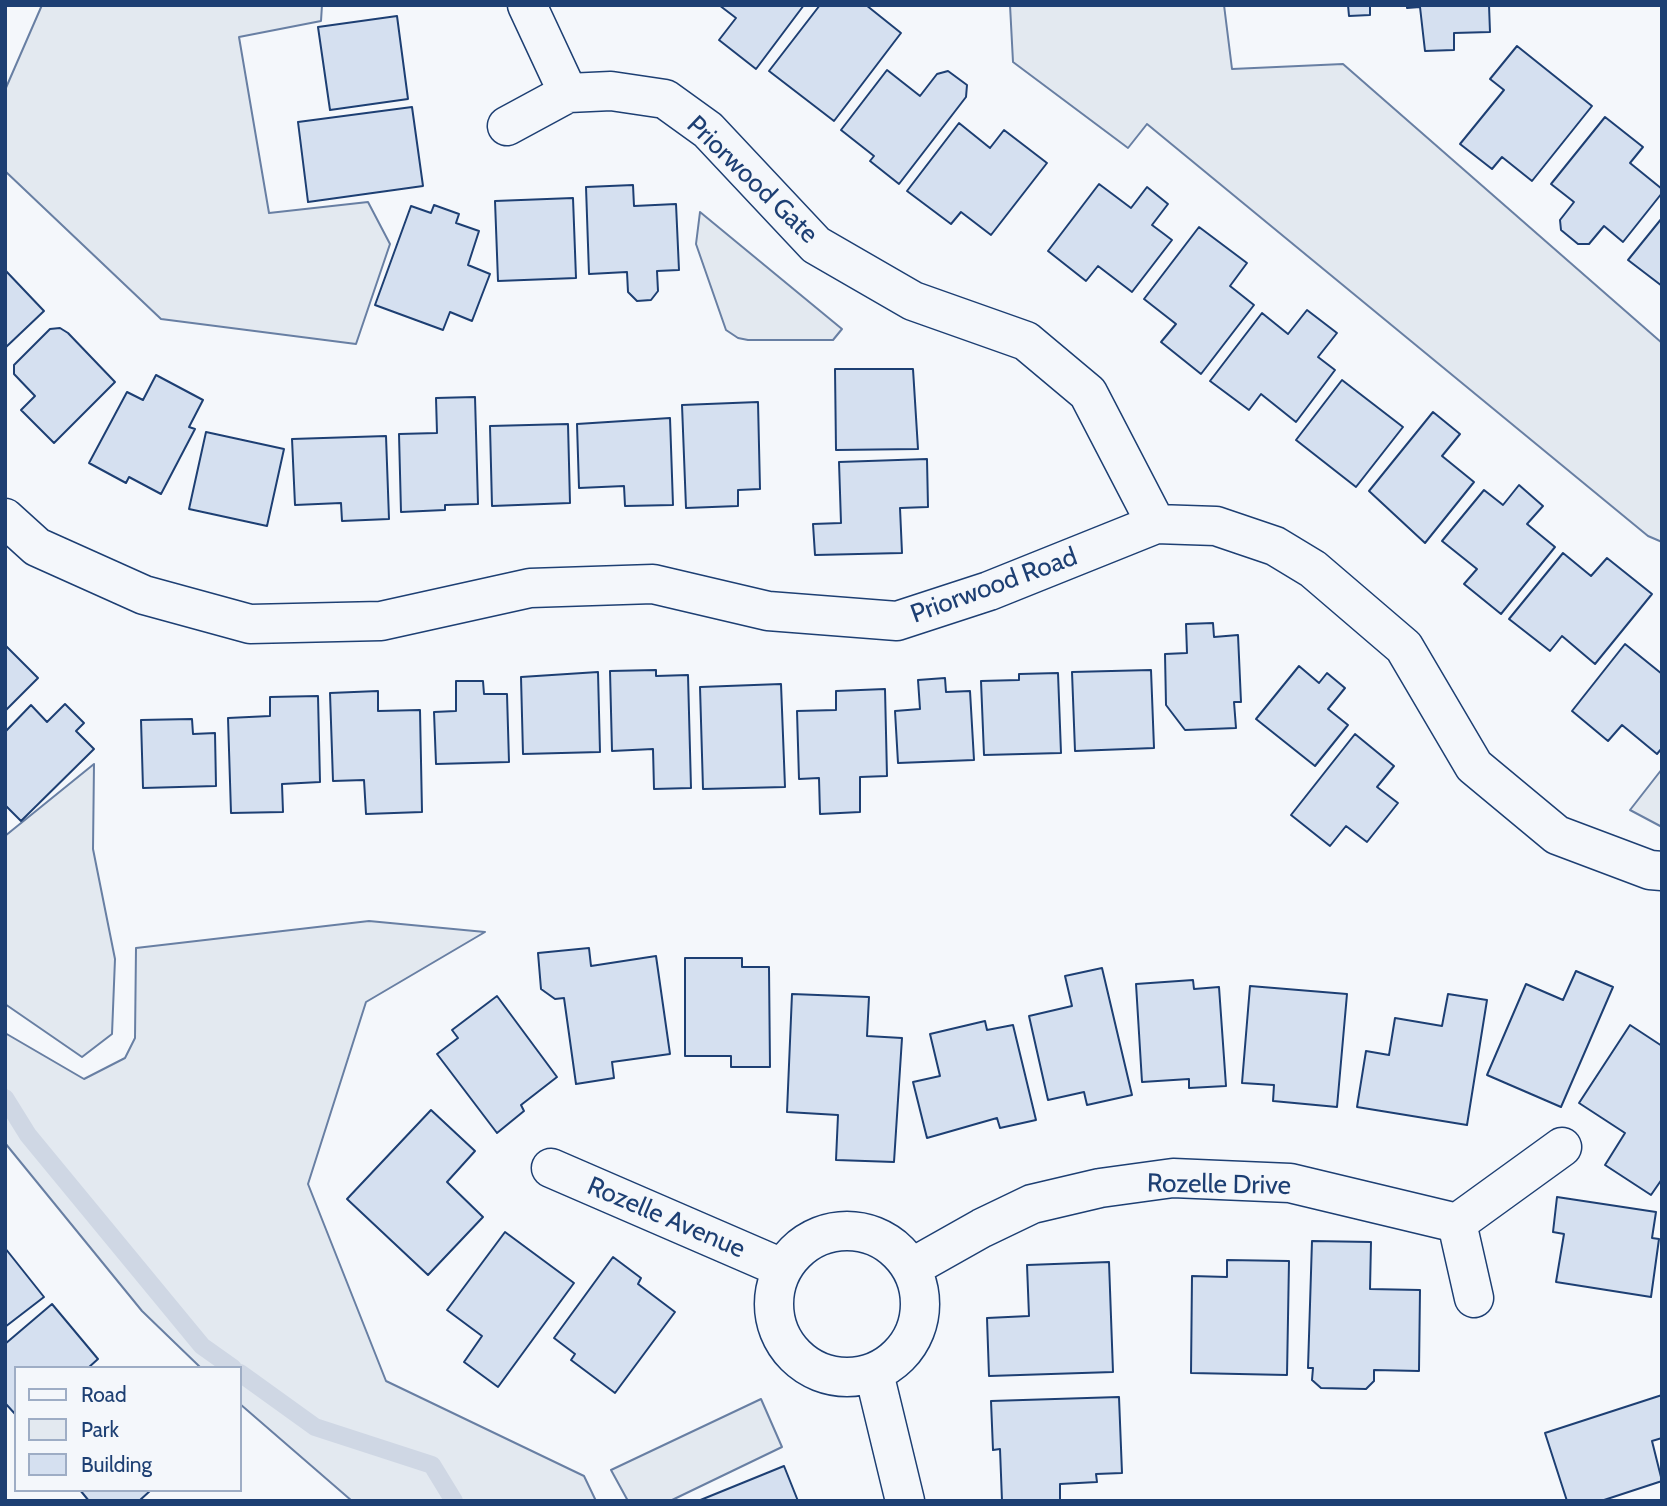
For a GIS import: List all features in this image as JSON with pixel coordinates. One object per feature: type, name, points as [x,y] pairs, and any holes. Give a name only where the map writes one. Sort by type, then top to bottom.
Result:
[{"type":"street","points":[[527,5],[568,93]]},
{"type":"street","name":"Priorwood Gate","points":[[507,126],[568,93],[611,91],[665,99],[708,130],[816,245],[913,301],[1026,341],[1088,393],[1156,524]]},
{"type":"street","name":"Priorwood Road","points":[[5,519],[37,547],[144,594],[250,624],[381,621],[530,588],[653,584],[768,611],[897,621],[989,591],[1156,524],[1216,526],[1275,546],[1313,569],[1404,647],[1474,766],[1557,835],[1650,870],[1662,871]]},
{"type":"street","points":[[1474,1298],[1457,1223],[1562,1147]]},
{"type":"street","name":"Rozelle Avenue","points":[[551,1168],[782,1268]]},
{"type":"street","name":"Rozelle Drive","points":[[912,1268],[982,1228],[1032,1205],[1100,1188],[1173,1178],[1290,1183],[1457,1223]]},
{"type":"street","points":[[833,1231],[859,1231],[883,1240],[903,1256],[912,1268],[920,1293],[919,1322],[909,1346],[891,1364],[874,1373],[849,1378],[822,1374],[800,1362],[777,1331],[773,1305],[782,1268],[798,1248],[833,1231]]},
{"type":"street","points":[[874,1373],[905,1501]]},
{"type":"green space","points":[[42,5],[322,5],[321,21],[239,37],[269,213],[368,202],[390,244],[356,344],[161,319],[5,171],[5,90]]},
{"type":"green space","points":[[1010,5],[1224,5],[1232,69],[1343,64],[1662,343],[1662,542],[1648,536],[1147,124],[1128,148],[1013,62]]},
{"type":"green space","points":[[700,212],[842,329],[833,340],[748,340],[738,338],[726,330],[696,244]]},
{"type":"green space","points":[[94,764],[93,849],[115,959],[112,1034],[82,1057],[5,1004],[5,836]]},
{"type":"green space","points":[[1662,769],[1662,827],[1630,810]]},
{"type":"green space","points":[[369,921],[485,932],[366,1002],[308,1184],[386,1381],[584,1476],[596,1501],[352,1501],[242,1406],[242,1366],[199,1366],[142,1311],[5,1143],[5,1033],[84,1079],[125,1058],[135,1038],[136,948]]},
{"type":"green space","points":[[761,1399],[782,1447],[670,1501],[628,1501],[611,1470]]},
{"type":"building","points":[[719,5],[804,5],[756,69],[719,40],[736,18]]},
{"type":"building","points":[[820,5],[866,5],[901,33],[834,121],[769,71]]},
{"type":"building","points":[[1348,5],[1370,5],[1370,15],[1349,16]]},
{"type":"building","points":[[1407,5],[1489,5],[1490,32],[1454,33],[1454,50],[1425,51],[1420,7],[1407,8]]},
{"type":"building","points":[[397,16],[408,99],[330,110],[318,27]]},
{"type":"building","points":[[1517,46],[1592,106],[1532,181],[1502,157],[1492,169],[1460,144],[1504,90],[1490,79]]},
{"type":"building","points":[[887,70],[920,96],[937,74],[948,71],[967,85],[966,97],[899,184],[870,161],[874,156],[841,130]]},
{"type":"building","points":[[412,107],[423,186],[308,202],[298,122]]},
{"type":"building","points":[[1605,117],[1643,147],[1630,163],[1662,189],[1662,193],[1623,242],[1604,226],[1589,244],[1578,244],[1561,230],[1560,220],[1574,202],[1551,184]]},
{"type":"building","points":[[959,123],[990,148],[1004,130],[1047,163],[991,235],[961,212],[951,224],[907,191]]},
{"type":"building","points":[[1099,184],[1131,208],[1147,187],[1168,204],[1152,225],[1172,240],[1132,292],[1098,266],[1086,281],[1048,251]]},
{"type":"building","points":[[633,185],[634,206],[676,204],[679,270],[657,271],[658,291],[651,300],[637,301],[628,292],[627,272],[589,274],[586,187]]},
{"type":"building","points":[[573,198],[576,278],[498,281],[495,201]]},
{"type":"building","points":[[434,205],[459,214],[456,223],[479,231],[468,265],[490,274],[472,321],[450,312],[443,330],[375,305],[411,206],[431,213]]},
{"type":"building","points":[[1662,218],[1662,286],[1628,260]]},
{"type":"building","points":[[1199,227],[1247,263],[1230,286],[1254,305],[1201,374],[1161,342],[1176,324],[1144,299]]},
{"type":"building","points":[[5,270],[44,311],[5,348]]},
{"type":"building","points":[[1307,310],[1337,333],[1318,357],[1335,370],[1296,422],[1261,394],[1249,410],[1210,381],[1262,313],[1288,334]]},
{"type":"building","points":[[60,328],[115,382],[54,443],[21,410],[35,396],[14,374],[14,365],[50,329]]},
{"type":"building","points":[[835,369],[913,369],[918,449],[836,450]]},
{"type":"building","points":[[156,375],[203,400],[189,427],[195,429],[161,494],[129,477],[126,483],[89,463],[127,392],[143,400]]},
{"type":"building","points":[[1342,380],[1403,427],[1356,487],[1296,440]]},
{"type":"building","points":[[475,397],[478,504],[445,505],[445,510],[401,512],[399,434],[437,433],[436,398]]},
{"type":"building","points":[[758,402],[760,489],[738,490],[738,506],[686,508],[682,405]]},
{"type":"building","points":[[1433,412],[1460,434],[1442,456],[1474,482],[1425,543],[1369,491]]},
{"type":"building","points":[[670,418],[673,505],[625,506],[624,486],[579,488],[577,424]]},
{"type":"building","points":[[568,424],[570,503],[492,506],[490,426]]},
{"type":"building","points":[[206,432],[284,449],[267,526],[189,509]]},
{"type":"building","points":[[386,436],[389,519],[342,521],[341,503],[295,505],[292,439]]},
{"type":"building","points":[[927,459],[928,507],[900,508],[902,553],[815,555],[813,524],[841,523],[839,462]]},
{"type":"building","points":[[1519,485],[1543,506],[1527,524],[1555,547],[1501,614],[1464,584],[1477,569],[1442,541],[1484,490],[1503,505]]},
{"type":"building","points":[[1563,553],[1591,576],[1607,558],[1652,594],[1595,664],[1562,636],[1550,651],[1509,619]]},
{"type":"building","points":[[1213,623],[1214,637],[1238,635],[1241,702],[1234,702],[1236,728],[1185,730],[1166,705],[1165,654],[1187,653],[1186,624]]},
{"type":"building","points":[[1625,644],[1662,674],[1662,748],[1657,754],[1622,725],[1608,741],[1572,711]]},
{"type":"building","points":[[5,645],[38,678],[5,711]]},
{"type":"building","points":[[1299,666],[1319,683],[1327,673],[1345,688],[1328,709],[1348,725],[1315,766],[1256,719]]},
{"type":"building","points":[[656,670],[656,676],[688,675],[691,788],[654,789],[653,749],[612,751],[610,671]]},
{"type":"building","points":[[1151,670],[1154,748],[1075,751],[1072,672]]},
{"type":"building","points":[[598,672],[600,752],[523,754],[521,677]]},
{"type":"building","points":[[1058,673],[1061,753],[984,755],[981,681],[1019,680],[1019,674]]},
{"type":"building","points":[[945,678],[946,692],[970,691],[974,760],[898,763],[895,711],[920,709],[918,680]]},
{"type":"building","points":[[456,681],[483,681],[484,694],[507,694],[509,762],[436,764],[434,712],[456,711]]},
{"type":"building","points":[[781,684],[785,787],[703,789],[700,687]]},
{"type":"building","points":[[885,689],[887,776],[860,777],[860,812],[820,814],[819,778],[799,779],[797,711],[836,710],[836,691]]},
{"type":"building","points":[[378,691],[378,711],[420,710],[422,812],[366,814],[364,780],[333,781],[330,693]]},
{"type":"building","points":[[318,696],[320,782],[282,784],[283,812],[231,813],[228,718],[270,716],[270,697]]},
{"type":"building","points":[[65,704],[84,723],[76,731],[94,749],[21,821],[5,805],[5,732],[31,705],[47,722]]},
{"type":"building","points":[[192,719],[193,734],[215,733],[216,786],[143,788],[141,720]]},
{"type":"building","points":[[1355,734],[1394,766],[1377,787],[1398,803],[1367,842],[1346,826],[1330,846],[1291,815]]},
{"type":"building","points":[[589,948],[591,966],[656,956],[670,1054],[612,1062],[614,1078],[576,1084],[564,998],[555,999],[541,989],[538,953]]},
{"type":"building","points":[[685,958],[742,958],[742,967],[769,967],[770,1067],[731,1067],[731,1056],[685,1056]]},
{"type":"building","points":[[1102,968],[1132,1095],[1087,1105],[1084,1092],[1048,1100],[1029,1016],[1072,1006],[1065,976]]},
{"type":"building","points":[[1576,971],[1613,987],[1561,1107],[1487,1075],[1526,984],[1563,1000]]},
{"type":"building","points":[[1193,980],[1194,989],[1219,987],[1226,1086],[1189,1088],[1189,1079],[1142,1082],[1136,984]]},
{"type":"building","points":[[1250,986],[1347,994],[1337,1107],[1273,1101],[1274,1085],[1242,1083]]},
{"type":"building","points":[[792,994],[869,997],[867,1036],[902,1038],[894,1162],[836,1160],[838,1115],[787,1112]]},
{"type":"building","points":[[1448,994],[1487,1000],[1467,1125],[1357,1107],[1366,1051],[1389,1055],[1395,1018],[1442,1026]]},
{"type":"building","points":[[497,996],[557,1077],[521,1105],[524,1111],[497,1133],[437,1054],[458,1038],[452,1030]]},
{"type":"building","points":[[985,1021],[987,1030],[1013,1025],[1036,1120],[1000,1128],[997,1118],[927,1138],[913,1082],[940,1076],[930,1034]]},
{"type":"building","points":[[1630,1025],[1662,1046],[1662,1179],[1651,1195],[1605,1165],[1625,1133],[1579,1103]]},
{"type":"building","points":[[431,1110],[475,1151],[447,1182],[483,1217],[428,1275],[347,1199]]},
{"type":"building","points":[[1557,1197],[1656,1212],[1652,1238],[1659,1239],[1651,1297],[1556,1282],[1564,1234],[1553,1232]]},
{"type":"building","points":[[505,1232],[574,1283],[498,1387],[464,1362],[482,1336],[447,1310]]},
{"type":"building","points":[[1312,1241],[1371,1242],[1370,1289],[1420,1290],[1419,1371],[1374,1370],[1374,1381],[1366,1389],[1321,1388],[1312,1380],[1313,1368],[1308,1368]]},
{"type":"building","points":[[5,1248],[44,1297],[5,1327]]},
{"type":"building","points":[[613,1257],[641,1278],[638,1284],[675,1312],[615,1393],[571,1360],[575,1354],[554,1338]]},
{"type":"building","points":[[1227,1260],[1289,1261],[1287,1375],[1191,1373],[1192,1276],[1227,1277]]},
{"type":"building","points":[[1109,1262],[1113,1372],[989,1376],[987,1318],[1029,1316],[1027,1265]]},
{"type":"building","points":[[52,1304],[98,1359],[90,1366],[14,1366],[14,1413],[5,1403],[5,1344]]},
{"type":"building","points":[[1662,1395],[1662,1438],[1652,1441],[1662,1481],[1601,1501],[1567,1501],[1545,1433]]},
{"type":"building","points":[[1119,1397],[1122,1473],[1096,1474],[1097,1482],[1060,1484],[1060,1501],[1002,1501],[1000,1449],[993,1450],[991,1401]]},
{"type":"building","points":[[784,1466],[798,1501],[698,1501]]},
{"type":"building","points":[[82,1492],[149,1492],[139,1501],[89,1501]]},
{"type":"waterway","points":[[5,1098],[28,1135],[202,1346],[230,1366]]},
{"type":"waterway","points":[[242,1374],[315,1427],[432,1465],[454,1501]]}]
